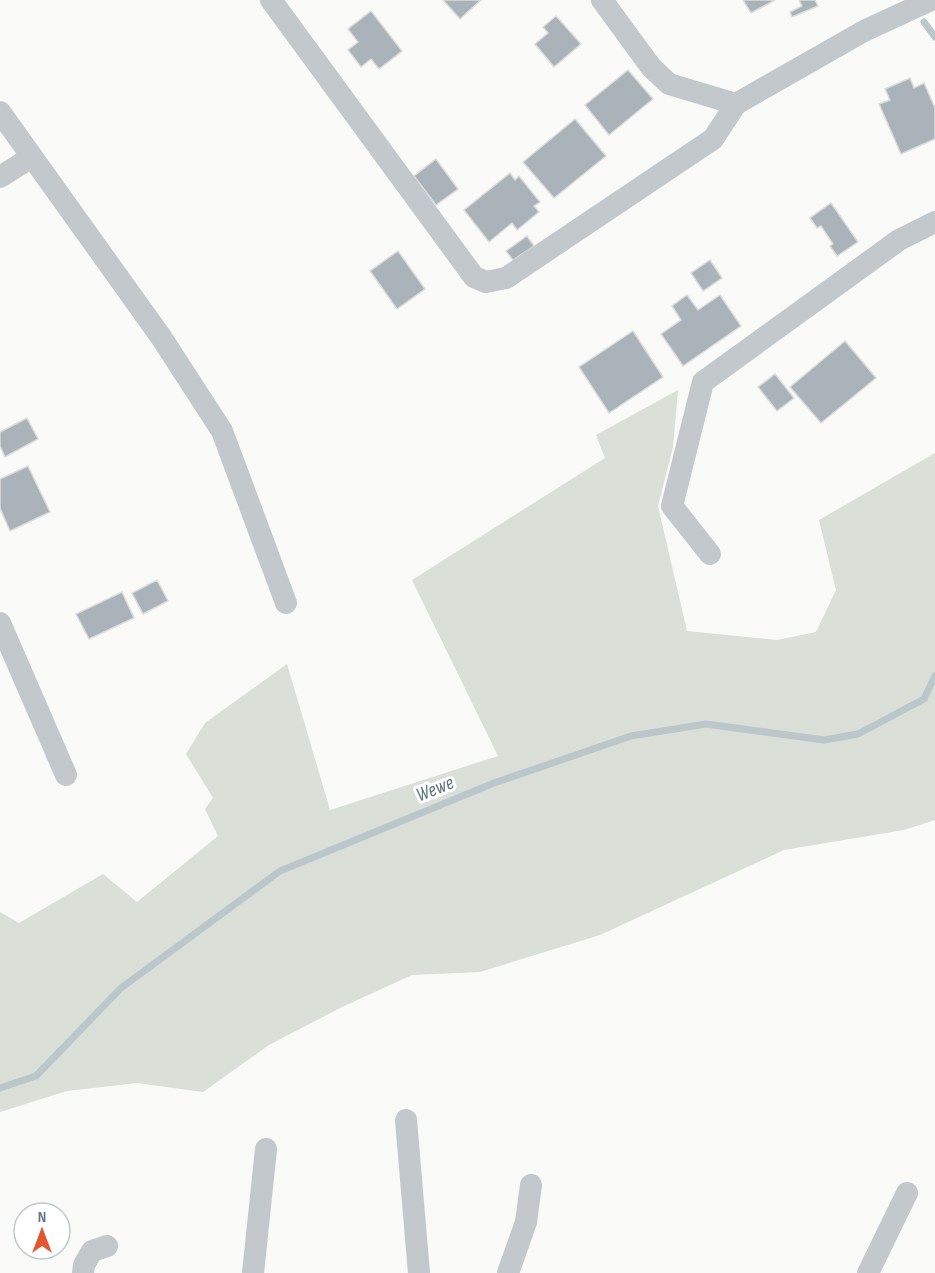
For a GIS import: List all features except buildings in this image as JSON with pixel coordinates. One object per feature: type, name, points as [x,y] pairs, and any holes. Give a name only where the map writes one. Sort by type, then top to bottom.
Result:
[{"type":"street","points":[[271,0],[474,277],[486,282],[506,278],[713,139],[736,104],[864,31],[931,0]]},
{"type":"street","points":[[602,0],[651,67],[669,84],[736,104]]},
{"type":"street","points":[[0,112],[161,337],[222,431],[286,603]]},
{"type":"street","points":[[0,177],[32,157]]},
{"type":"street","points":[[710,554],[672,506],[703,382],[899,240],[935,222]]},
{"type":"street","points":[[0,623],[66,774]]},
{"type":"street","points":[[406,1120],[419,1273]]},
{"type":"street","points":[[253,1273],[266,1149]]},
{"type":"street","points":[[508,1273],[526,1222],[531,1185]]},
{"type":"street","points":[[868,1273],[907,1193]]},
{"type":"street","points":[[83,1273],[84,1265],[92,1251],[107,1246]]},
{"type":"shaded area","points":[[678,390],[673,447],[658,506],[687,631],[777,640],[816,632],[836,590],[819,520],[935,453],[935,820],[904,830],[784,850],[600,935],[480,972],[412,975],[342,1007],[269,1045],[203,1092],[137,1083],[67,1091],[0,1112],[0,912],[19,923],[103,874],[137,902],[218,836],[205,809],[213,798],[186,754],[205,723],[287,664],[330,810],[498,756],[412,580],[605,458],[596,435]]},
{"type":"waterway","points":[[924,22],[935,37]]},
{"type":"waterway","name":"Wewe","points":[[0,1088],[36,1076],[121,988],[280,871],[494,783],[631,736],[706,724],[824,740],[858,734],[924,699],[935,676]]}]
